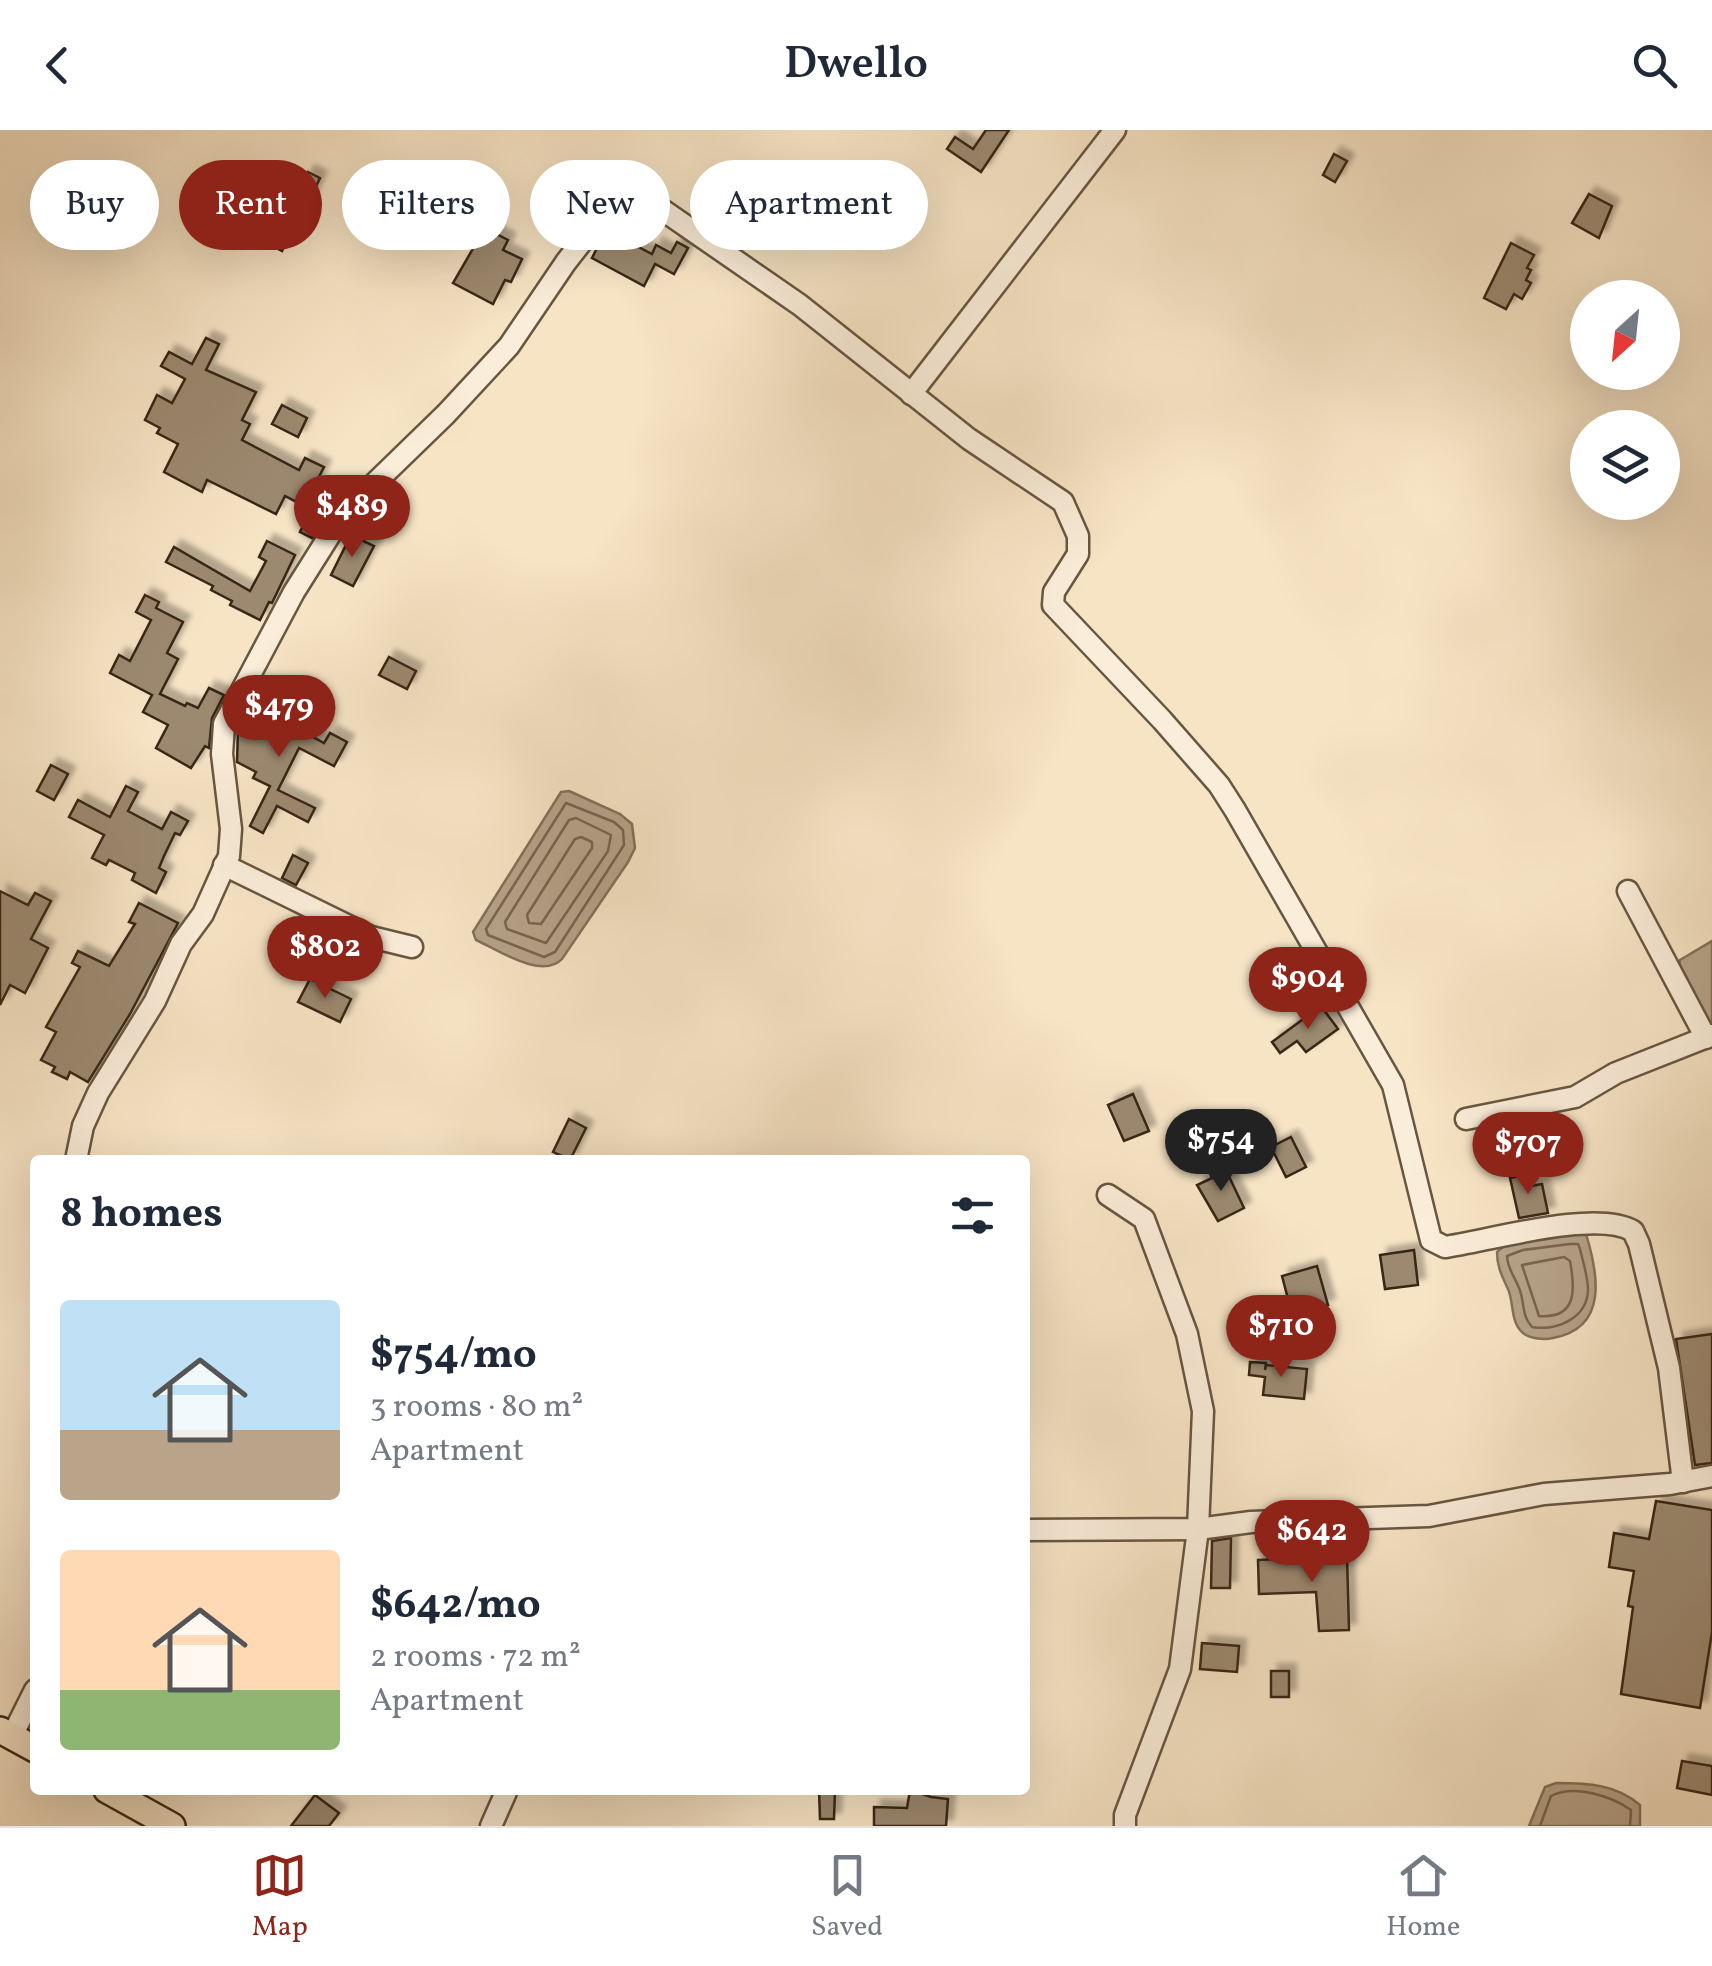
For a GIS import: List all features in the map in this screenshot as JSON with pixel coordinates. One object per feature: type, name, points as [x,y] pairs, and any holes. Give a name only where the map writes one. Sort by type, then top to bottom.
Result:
[{"type":"main road","points":[[6,1733],[30,1747]]},
{"type":"main road","points":[[117,1795],[172,1826]]},
{"type":"street","points":[[910,394],[1114,130]]},
{"type":"street","points":[[77,1155],[98,1094],[155,1000],[181,944],[203,914],[229,856],[231,829],[222,754],[224,724],[294,592],[344,514],[509,346],[617,196],[631,192],[641,195],[800,305],[910,394],[1063,502],[1078,536],[1078,554],[1054,592],[1052,605],[1162,720],[1219,785],[1235,810],[1392,1085],[1425,1221],[1434,1243],[1445,1247],[1504,1234],[1588,1225],[1612,1224],[1633,1231],[1668,1368],[1683,1482]]},
{"type":"street","points":[[224,865],[371,937],[412,947]]},
{"type":"street","points":[[1466,1119],[1575,1096],[1616,1073],[1709,1037],[1628,891]]},
{"type":"street","points":[[1108,1195],[1144,1220],[1187,1334],[1203,1412],[1198,1529],[1180,1669],[1125,1815],[1125,1826]]},
{"type":"street","points":[[1030,1530],[1198,1529],[1251,1522],[1429,1516],[1544,1494],[1712,1476]]},
{"type":"street","points":[[6,1733],[30,1697]]},
{"type":"street","points":[[491,1826],[505,1795]]},
{"type":"water","points":[[569,791],[620,814],[632,824],[635,848],[562,959],[553,965],[532,965],[476,940],[473,932],[561,792]]},
{"type":"water","points":[[1712,941],[1712,1027],[1679,967],[1680,960]]},
{"type":"water","points":[[1586,1234],[1596,1281],[1591,1311],[1571,1332],[1550,1339],[1530,1337],[1516,1323],[1497,1252],[1506,1244]]},
{"type":"water","points":[[1556,1783],[1590,1784],[1631,1798],[1640,1805],[1640,1826],[1529,1826],[1545,1787]]},
{"type":"building","points":[[986,130],[1009,130],[981,172],[947,149],[955,137],[973,149]]},
{"type":"building","points":[[1334,154],[1347,161],[1335,182],[1323,175]]},
{"type":"building","points":[[1589,194],[1612,206],[1599,238],[1572,223]]},
{"type":"building","points":[[677,242],[688,248],[674,274],[655,264],[644,286],[592,258],[596,250],[671,253]]},
{"type":"building","points":[[1511,243],[1534,255],[1527,268],[1531,270],[1526,280],[1531,283],[1522,299],[1514,294],[1506,309],[1484,298]]},
{"type":"building","points":[[472,250],[503,250],[522,259],[511,282],[505,280],[493,304],[453,283]]},
{"type":"building","points":[[206,338],[219,344],[206,370],[256,392],[242,420],[250,424],[242,440],[299,470],[305,458],[324,467],[304,506],[285,496],[276,514],[207,480],[202,492],[164,472],[178,444],[157,433],[160,428],[145,420],[157,395],[172,403],[185,379],[161,366],[169,352],[192,364]]},
{"type":"building","points":[[282,405],[307,418],[298,437],[272,424]]},
{"type":"building","points":[[310,511],[324,518],[312,538],[300,532]]},
{"type":"building","points":[[351,535],[374,546],[353,586],[331,575]]},
{"type":"building","points":[[267,541],[295,555],[260,620],[230,605],[232,601],[211,590],[213,586],[166,562],[174,547],[250,591],[266,561],[259,557]]},
{"type":"building","points":[[145,595],[159,602],[156,608],[183,622],[167,653],[178,659],[160,694],[198,708],[209,688],[224,695],[212,718],[209,748],[205,746],[191,768],[156,748],[168,725],[143,712],[152,695],[110,673],[119,655],[130,661],[151,620],[136,612]]},
{"type":"building","points":[[389,657],[416,671],[407,689],[379,675]]},
{"type":"building","points":[[249,706],[267,715],[268,712],[324,743],[330,733],[347,742],[334,766],[299,748],[278,790],[315,808],[308,822],[277,806],[263,833],[250,826],[270,786],[253,778],[256,772],[237,762],[238,728]]},
{"type":"building","points":[[51,765],[68,774],[54,800],[37,791]]},
{"type":"building","points":[[126,786],[138,792],[128,811],[162,829],[171,812],[188,821],[180,835],[175,833],[164,856],[159,868],[166,872],[156,893],[132,880],[135,873],[109,860],[106,865],[92,858],[104,835],[69,817],[78,800],[110,817]]},
{"type":"building","points":[[293,855],[308,863],[296,885],[282,878]]},
{"type":"building","points":[[0,891],[28,905],[35,893],[51,901],[31,939],[48,948],[25,993],[10,985],[0,1005]]},
{"type":"building","points":[[139,903],[178,923],[130,1014],[88,1082],[70,1072],[67,1079],[52,1072],[55,1067],[41,1060],[56,1032],[46,1027],[80,967],[72,963],[78,951],[109,966],[135,924],[129,922]]},
{"type":"building","points":[[310,979],[351,999],[340,1022],[298,1002]]},
{"type":"building","points":[[1321,1006],[1338,1029],[1306,1052],[1297,1041],[1280,1053],[1272,1042]]},
{"type":"building","points":[[1133,1094],[1149,1131],[1124,1141],[1108,1105]]},
{"type":"building","points":[[569,1119],[586,1128],[572,1155],[553,1152]]},
{"type":"building","points":[[1291,1137],[1306,1167],[1286,1177],[1271,1147]]},
{"type":"building","points":[[1224,1166],[1244,1208],[1218,1221],[1197,1185]]},
{"type":"building","points":[[1529,1174],[1531,1186],[1542,1184],[1548,1213],[1519,1218],[1510,1178]]},
{"type":"building","points":[[1414,1250],[1418,1285],[1385,1289],[1380,1255]]},
{"type":"building","points":[[1317,1266],[1328,1305],[1292,1314],[1282,1276]]},
{"type":"building","points":[[1712,1334],[1712,1463],[1695,1465],[1676,1339]]},
{"type":"building","points":[[1250,1362],[1266,1363],[1265,1370],[1266,1365],[1307,1369],[1304,1399],[1263,1395],[1265,1377],[1249,1375]]},
{"type":"building","points":[[1656,1501],[1712,1510],[1712,1632],[1700,1708],[1621,1694],[1634,1571],[1609,1567],[1614,1533],[1649,1539]]},
{"type":"building","points":[[1231,1538],[1230,1588],[1211,1588],[1212,1541]]},
{"type":"building","points":[[1347,1556],[1349,1630],[1319,1631],[1316,1592],[1259,1594],[1258,1560]]},
{"type":"building","points":[[1202,1643],[1239,1646],[1237,1672],[1200,1669]]},
{"type":"building","points":[[1271,1671],[1289,1671],[1289,1697],[1271,1697]]},
{"type":"building","points":[[1682,1761],[1712,1766],[1712,1795],[1677,1788]]},
{"type":"building","points":[[315,1795],[339,1813],[329,1826],[291,1826]]},
{"type":"building","points":[[819,1795],[835,1795],[834,1819],[820,1819]]},
{"type":"building","points":[[909,1795],[948,1799],[946,1826],[874,1826],[874,1807],[907,1808]]}]
